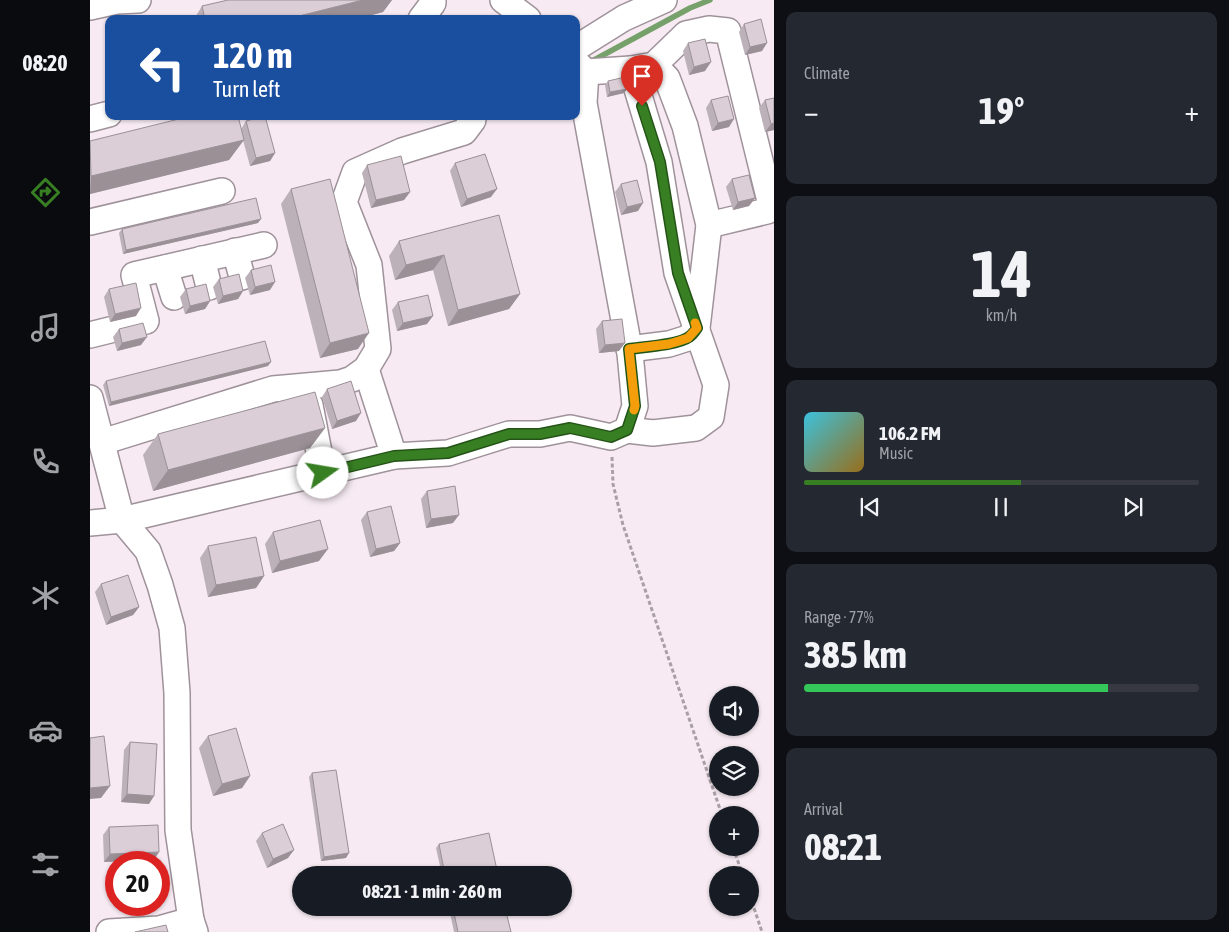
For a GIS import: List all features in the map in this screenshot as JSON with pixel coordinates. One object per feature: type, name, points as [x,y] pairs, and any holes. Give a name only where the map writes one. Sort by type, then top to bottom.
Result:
[{"type":"street","points":[[90,7],[124,0]]},
{"type":"street","points":[[141,0],[145,15]]},
{"type":"street","points":[[424,15],[434,0]]},
{"type":"street","points":[[503,0],[523,15]]},
{"type":"street","points":[[580,45],[623,9],[664,0]]},
{"type":"street","points":[[642,67],[686,34],[710,28],[728,31],[770,201],[767,211],[709,224]]},
{"type":"street","points":[[619,433],[635,406],[629,349],[584,103],[581,67],[642,67],[667,78],[685,126],[709,224],[697,328],[688,338],[682,340],[669,344],[629,349]]},
{"type":"street","points":[[90,523],[122,520],[394,456],[448,453],[509,434],[540,434],[570,428],[619,433],[653,433],[696,428],[711,417],[716,385],[678,273],[642,67]]},
{"type":"street","points":[[90,119],[105,115]]},
{"type":"street","points":[[102,442],[273,388],[340,383],[352,379],[366,369],[378,348],[369,265],[344,202],[355,172],[402,151],[464,132],[473,120]]},
{"type":"street","points":[[90,222],[222,192]]},
{"type":"street","points":[[90,335],[146,321],[134,275],[264,245]]},
{"type":"street","points":[[235,251],[242,277]]},
{"type":"street","points":[[202,259],[209,287]]},
{"type":"street","points":[[165,268],[174,297]]},
{"type":"street","points":[[366,369],[394,456]]},
{"type":"street","points":[[306,386],[323,473]]},
{"type":"street","points":[[90,398],[122,520],[148,551],[172,628],[177,693],[178,830],[193,926],[109,932]]},
{"type":"path","points":[[619,433],[613,484],[623,525],[719,806]]},
{"type":"path","points":[[757,916],[762,932]]},
{"type":"building","points":[[228,0],[363,0],[303,15],[204,15],[202,6]]},
{"type":"building","points":[[761,19],[767,43],[750,47],[744,24]]},
{"type":"building","points":[[705,39],[711,62],[694,67],[688,43]]},
{"type":"building","points":[[625,77],[627,89],[610,92],[608,81]]},
{"type":"building","points":[[728,96],[734,119],[718,123],[711,100]]},
{"type":"building","points":[[774,98],[774,123],[771,124],[765,100]]},
{"type":"building","points":[[175,120],[239,120],[244,140],[91,176],[90,141]]},
{"type":"building","points":[[266,120],[275,153],[256,158],[246,121]]},
{"type":"building","points":[[485,154],[497,189],[467,199],[455,163]]},
{"type":"building","points":[[401,156],[410,192],[376,200],[367,165]]},
{"type":"building","points":[[749,175],[755,198],[738,202],[732,179]]},
{"type":"building","points":[[330,179],[369,333],[330,343],[291,189]]},
{"type":"building","points":[[637,180],[643,203],[627,207],[621,184]]},
{"type":"building","points":[[256,198],[261,219],[126,250],[122,229]]},
{"type":"building","points":[[499,215],[520,294],[458,310],[444,255],[406,265],[399,241]]},
{"type":"building","points":[[271,265],[275,282],[255,287],[251,270]]},
{"type":"building","points":[[239,274],[243,291],[223,296],[219,279]]},
{"type":"building","points":[[136,283],[141,308],[115,314],[109,289]]},
{"type":"building","points":[[206,284],[210,301],[190,306],[186,289]]},
{"type":"building","points":[[428,295],[433,316],[403,323],[398,302]]},
{"type":"building","points":[[622,319],[625,343],[605,345],[602,321]]},
{"type":"building","points":[[143,323],[147,337],[122,343],[119,329]]},
{"type":"building","points":[[265,341],[271,362],[111,402],[106,381]]},
{"type":"building","points":[[351,381],[361,413],[337,421],[327,389]]},
{"type":"building","points":[[315,392],[325,428],[168,470],[158,434]]},
{"type":"building","points":[[455,486],[459,515],[431,519],[427,491]]},
{"type":"building","points":[[391,506],[400,543],[376,549],[367,512]]},
{"type":"building","points":[[320,520],[328,549],[280,561],[273,532]]},
{"type":"building","points":[[256,537],[264,576],[216,585],[208,546]]},
{"type":"building","points":[[128,575],[139,607],[111,617],[101,584]]},
{"type":"building","points":[[236,728],[250,776],[222,784],[208,736]]},
{"type":"building","points":[[104,736],[110,786],[90,788],[90,738]]},
{"type":"building","points":[[130,742],[157,744],[154,796],[127,794]]},
{"type":"building","points":[[336,770],[349,853],[324,857],[312,773]]},
{"type":"building","points":[[283,824],[294,850],[273,859],[262,833]]},
{"type":"building","points":[[158,825],[159,851],[110,851],[109,827]]},
{"type":"building","points":[[489,833],[496,866],[443,866],[439,844]]},
{"type":"building","points":[[455,916],[507,916],[511,932],[458,932]]},
{"type":"building","points":[[166,925],[168,932],[135,932]]},
{"type":"waterway","points":[[594,60],[690,8],[710,0]]},
{"type":"slow traffic","points":[[634,410],[629,349],[669,344],[688,338],[697,328],[695,323]]},
{"type":"route","points":[[323,473],[394,456],[448,453],[481,441],[509,434],[540,434],[570,428],[611,437],[627,430],[635,406],[629,349],[679,341],[688,338],[697,328],[678,273],[660,162],[642,106]]}]
